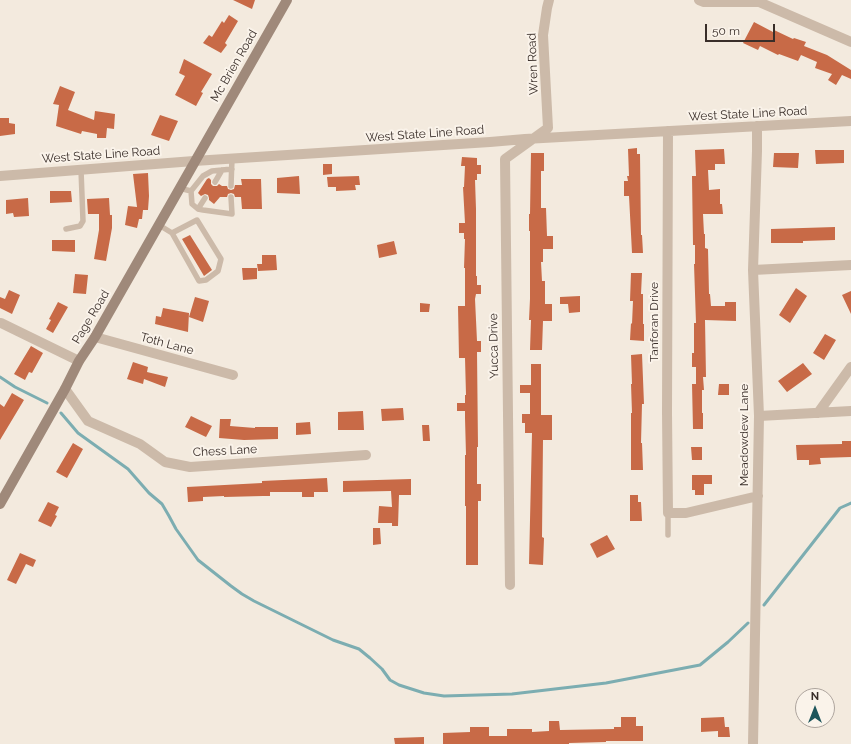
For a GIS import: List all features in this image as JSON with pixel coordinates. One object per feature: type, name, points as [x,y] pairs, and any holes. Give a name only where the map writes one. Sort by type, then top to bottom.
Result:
[{"type":"main road","name":"Mc Brien Road","points":[[205,144],[286,0]]},
{"type":"main road","name":"Page Road","points":[[0,504],[65,390],[79,362],[95,337],[158,224],[205,144]]},
{"type":"street","name":"Wren Road","points":[[548,128],[543,35],[549,0]]},
{"type":"street","points":[[699,0],[704,2],[759,2],[851,42]]},
{"type":"street","name":"West State Line Road","points":[[0,176],[194,161],[232,164],[474,143],[851,121]]},
{"type":"street","name":"Meadowdew Lane","points":[[753,744],[759,416],[753,270],[757,126]]},
{"type":"street","name":"Yucca Drive","points":[[510,585],[505,159],[548,128]]},
{"type":"street","name":"Tanforan Drive","points":[[668,131],[668,513]]},
{"type":"street","points":[[753,270],[851,265]]},
{"type":"street","points":[[1,323],[79,362]]},
{"type":"street","name":"Toth Lane","points":[[95,337],[233,375]]},
{"type":"street","points":[[818,413],[851,367]]},
{"type":"street","name":"Chess Lane","points":[[65,390],[88,421],[140,444],[165,462],[190,467],[366,455]]},
{"type":"street","points":[[759,416],[851,411]]},
{"type":"street","points":[[668,513],[686,513],[758,496]]},
{"type":"lane","points":[[231,197],[232,214],[200,209],[192,204],[191,192],[203,176],[212,171],[222,170],[232,164]]},
{"type":"lane","points":[[231,186],[232,164]]},
{"type":"lane","points":[[66,229],[80,226],[83,221],[81,170]]},
{"type":"lane","points":[[215,182],[222,170]]},
{"type":"lane","points":[[179,188],[191,192]]},
{"type":"lane","points":[[158,224],[172,233],[199,281],[206,280],[218,271],[221,259],[197,220],[205,198]]},
{"type":"lane","points":[[172,233],[197,220]]},
{"type":"lane","name":"Tanforan Drive","points":[[668,513],[668,535]]},
{"type":"building","points":[[233,0],[255,0],[252,9]]},
{"type":"building","points":[[229,15],[238,21],[225,43],[227,45],[221,53],[203,43],[209,35],[212,37],[222,21],[224,23]]},
{"type":"building","points":[[754,22],[773,32],[774,30],[793,39],[806,42],[804,46],[827,55],[851,70],[851,79],[842,75],[836,85],[828,80],[832,74],[815,68],[817,62],[801,55],[798,61],[779,54],[778,55],[760,46],[758,50],[743,43]]},
{"type":"building","points":[[184,59],[212,74],[201,92],[203,93],[196,106],[175,95],[185,76],[179,73]]},
{"type":"building","points":[[60,86],[75,92],[68,110],[94,120],[95,111],[115,114],[114,129],[107,128],[106,138],[97,138],[97,134],[82,131],[81,134],[56,126],[59,105],[53,104]]},
{"type":"building","points":[[160,115],[178,121],[169,141],[151,135]]},
{"type":"building","points":[[0,118],[9,118],[9,123],[15,124],[15,134],[0,136]]},
{"type":"building","points":[[637,148],[637,154],[640,154],[641,235],[643,253],[632,253],[629,196],[624,196],[624,181],[628,181],[627,176],[629,176],[628,149]]},
{"type":"building","points":[[724,149],[725,164],[715,164],[715,170],[708,170],[709,190],[720,189],[720,204],[722,204],[723,214],[703,214],[704,234],[705,248],[708,249],[709,294],[711,306],[725,306],[725,302],[736,302],[736,321],[705,320],[706,377],[703,377],[704,390],[702,390],[703,429],[693,429],[692,384],[696,384],[696,367],[692,367],[692,353],[694,353],[694,323],[696,323],[692,176],[696,176],[695,150]]},
{"type":"building","points":[[815,150],[844,150],[844,163],[816,164]]},
{"type":"building","points":[[531,153],[544,153],[544,171],[541,171],[541,208],[546,208],[547,236],[553,236],[553,249],[543,249],[543,262],[541,262],[542,281],[545,281],[545,304],[552,304],[552,321],[543,321],[542,350],[530,350],[531,320],[529,320],[529,214]]},
{"type":"building","points":[[774,153],[799,153],[798,168],[773,167]]},
{"type":"building","points":[[462,157],[477,158],[477,165],[481,165],[481,174],[477,174],[477,180],[475,180],[476,276],[477,285],[481,285],[481,294],[476,294],[475,299],[477,341],[481,341],[481,352],[477,352],[477,484],[481,484],[481,501],[478,501],[478,565],[466,565],[465,411],[457,411],[457,403],[465,403],[466,395],[465,358],[459,358],[458,306],[465,306],[465,239],[464,233],[459,233],[459,223],[465,223],[463,187],[465,166],[461,166]]},
{"type":"building","points":[[323,164],[332,164],[332,174],[323,175]]},
{"type":"building","points":[[148,173],[148,210],[143,210],[142,219],[139,219],[137,228],[125,225],[128,206],[137,207],[133,174]]},
{"type":"building","points":[[299,176],[300,194],[277,193],[277,178]]},
{"type":"building","points":[[359,176],[360,185],[355,185],[356,190],[336,191],[336,187],[328,187],[327,177]]},
{"type":"building","points":[[209,178],[213,186],[217,186],[219,184],[222,186],[227,186],[228,189],[231,190],[234,189],[235,185],[242,185],[241,179],[261,179],[262,209],[242,209],[241,197],[235,197],[234,194],[231,193],[228,194],[227,197],[220,197],[214,204],[209,200],[208,195],[205,194],[201,196],[198,193]]},
{"type":"building","points":[[50,191],[71,191],[72,202],[50,203]]},
{"type":"building","points":[[28,198],[29,216],[14,217],[13,213],[6,214],[6,200]]},
{"type":"building","points":[[109,198],[110,215],[112,215],[112,228],[106,261],[94,259],[99,230],[99,214],[88,214],[87,199]]},
{"type":"building","points":[[835,227],[835,240],[803,241],[803,243],[771,243],[771,229]]},
{"type":"building","points":[[190,235],[212,270],[204,276],[182,239]]},
{"type":"building","points":[[52,240],[75,240],[75,252],[52,251]]},
{"type":"building","points":[[394,241],[397,254],[379,258],[377,245]]},
{"type":"building","points":[[262,255],[276,255],[277,270],[258,271],[257,264],[262,264]]},
{"type":"building","points":[[242,268],[257,268],[257,279],[243,280]]},
{"type":"building","points":[[631,273],[642,273],[641,294],[643,294],[644,341],[630,340],[633,301],[630,301]]},
{"type":"building","points":[[75,274],[88,275],[86,294],[73,293]]},
{"type":"building","points":[[796,288],[807,296],[790,323],[779,315]]},
{"type":"building","points":[[9,290],[20,295],[12,314],[0,308],[0,297],[5,299]]},
{"type":"building","points":[[851,291],[851,314],[842,295]]},
{"type":"building","points":[[580,296],[580,312],[569,313],[568,304],[560,304],[560,297]]},
{"type":"building","points":[[195,297],[209,301],[203,322],[189,317]]},
{"type":"building","points":[[58,302],[68,307],[53,333],[46,329],[51,320],[49,319]]},
{"type":"building","points":[[420,303],[430,304],[429,312],[420,312]]},
{"type":"building","points":[[163,308],[189,313],[188,332],[155,324],[156,316],[161,317]]},
{"type":"building","points":[[825,334],[836,340],[824,360],[813,353]]},
{"type":"building","points":[[31,346],[43,353],[32,373],[29,372],[25,380],[14,374]]},
{"type":"building","points":[[642,354],[644,404],[642,404],[641,443],[643,470],[631,470],[631,355]]},
{"type":"building","points":[[133,362],[148,367],[147,372],[168,377],[165,387],[144,379],[143,384],[127,379]]},
{"type":"building","points":[[803,363],[812,374],[787,392],[778,381]]},
{"type":"building","points":[[531,364],[541,364],[541,415],[552,415],[552,440],[543,440],[543,565],[529,564],[532,433],[525,433],[525,423],[522,423],[522,414],[530,414],[530,393],[520,393],[520,385],[531,385]]},
{"type":"building","points":[[719,384],[729,384],[729,395],[718,395]]},
{"type":"building","points":[[12,393],[24,400],[0,440],[0,404],[4,407]]},
{"type":"building","points":[[403,408],[404,420],[382,421],[381,409]]},
{"type":"building","points":[[363,411],[364,430],[338,430],[338,412]]},
{"type":"building","points":[[191,416],[212,426],[206,437],[185,427]]},
{"type":"building","points":[[220,419],[231,419],[230,426],[255,428],[278,427],[278,439],[244,440],[219,438]]},
{"type":"building","points":[[310,422],[311,434],[296,435],[296,423]]},
{"type":"building","points":[[422,425],[429,425],[430,441],[423,441]]},
{"type":"building","points":[[842,441],[851,441],[851,457],[820,458],[821,464],[809,465],[809,460],[797,460],[796,445],[842,444]]},
{"type":"building","points":[[73,443],[83,449],[67,478],[56,472]]},
{"type":"building","points":[[691,447],[702,447],[702,460],[692,460]]},
{"type":"building","points":[[692,475],[712,475],[712,484],[704,484],[704,495],[695,495],[695,490],[692,490]]},
{"type":"building","points":[[327,478],[328,492],[314,492],[314,497],[302,497],[302,492],[270,492],[270,496],[203,497],[203,501],[188,502],[187,487]]},
{"type":"building","points":[[411,479],[411,495],[399,495],[398,526],[392,526],[392,523],[378,523],[379,506],[392,507],[391,491],[343,492],[343,481]]},
{"type":"building","points":[[630,495],[638,495],[638,502],[641,502],[642,521],[630,521]]},
{"type":"building","points":[[48,502],[59,507],[55,515],[57,516],[51,527],[38,521]]},
{"type":"building","points":[[373,528],[380,528],[381,544],[373,545]]},
{"type":"building","points":[[607,535],[615,549],[597,558],[590,544]]},
{"type":"building","points":[[20,553],[36,560],[33,567],[26,564],[16,584],[7,580]]},
{"type":"building","points":[[621,717],[636,717],[636,726],[643,726],[643,741],[606,741],[569,744],[443,744],[443,733],[470,732],[470,727],[489,727],[489,736],[507,736],[507,729],[532,729],[532,732],[549,731],[549,721],[559,721],[560,730],[614,729],[614,727],[621,727]]},
{"type":"building","points":[[724,717],[725,727],[729,727],[730,737],[718,737],[718,731],[701,732],[701,718]]},
{"type":"building","points":[[424,737],[424,744],[395,744],[394,738]]},
{"type":"waterway","points":[[0,377],[15,387],[47,403]]},
{"type":"waterway","points":[[61,413],[78,433],[128,469],[149,493],[162,504],[176,529],[198,560],[231,586],[254,601],[333,640],[359,649],[382,669],[390,680],[399,685],[424,693],[444,696],[512,694],[606,683],[700,665],[748,623]]},
{"type":"waterway","points":[[764,605],[840,508],[851,503]]}]
